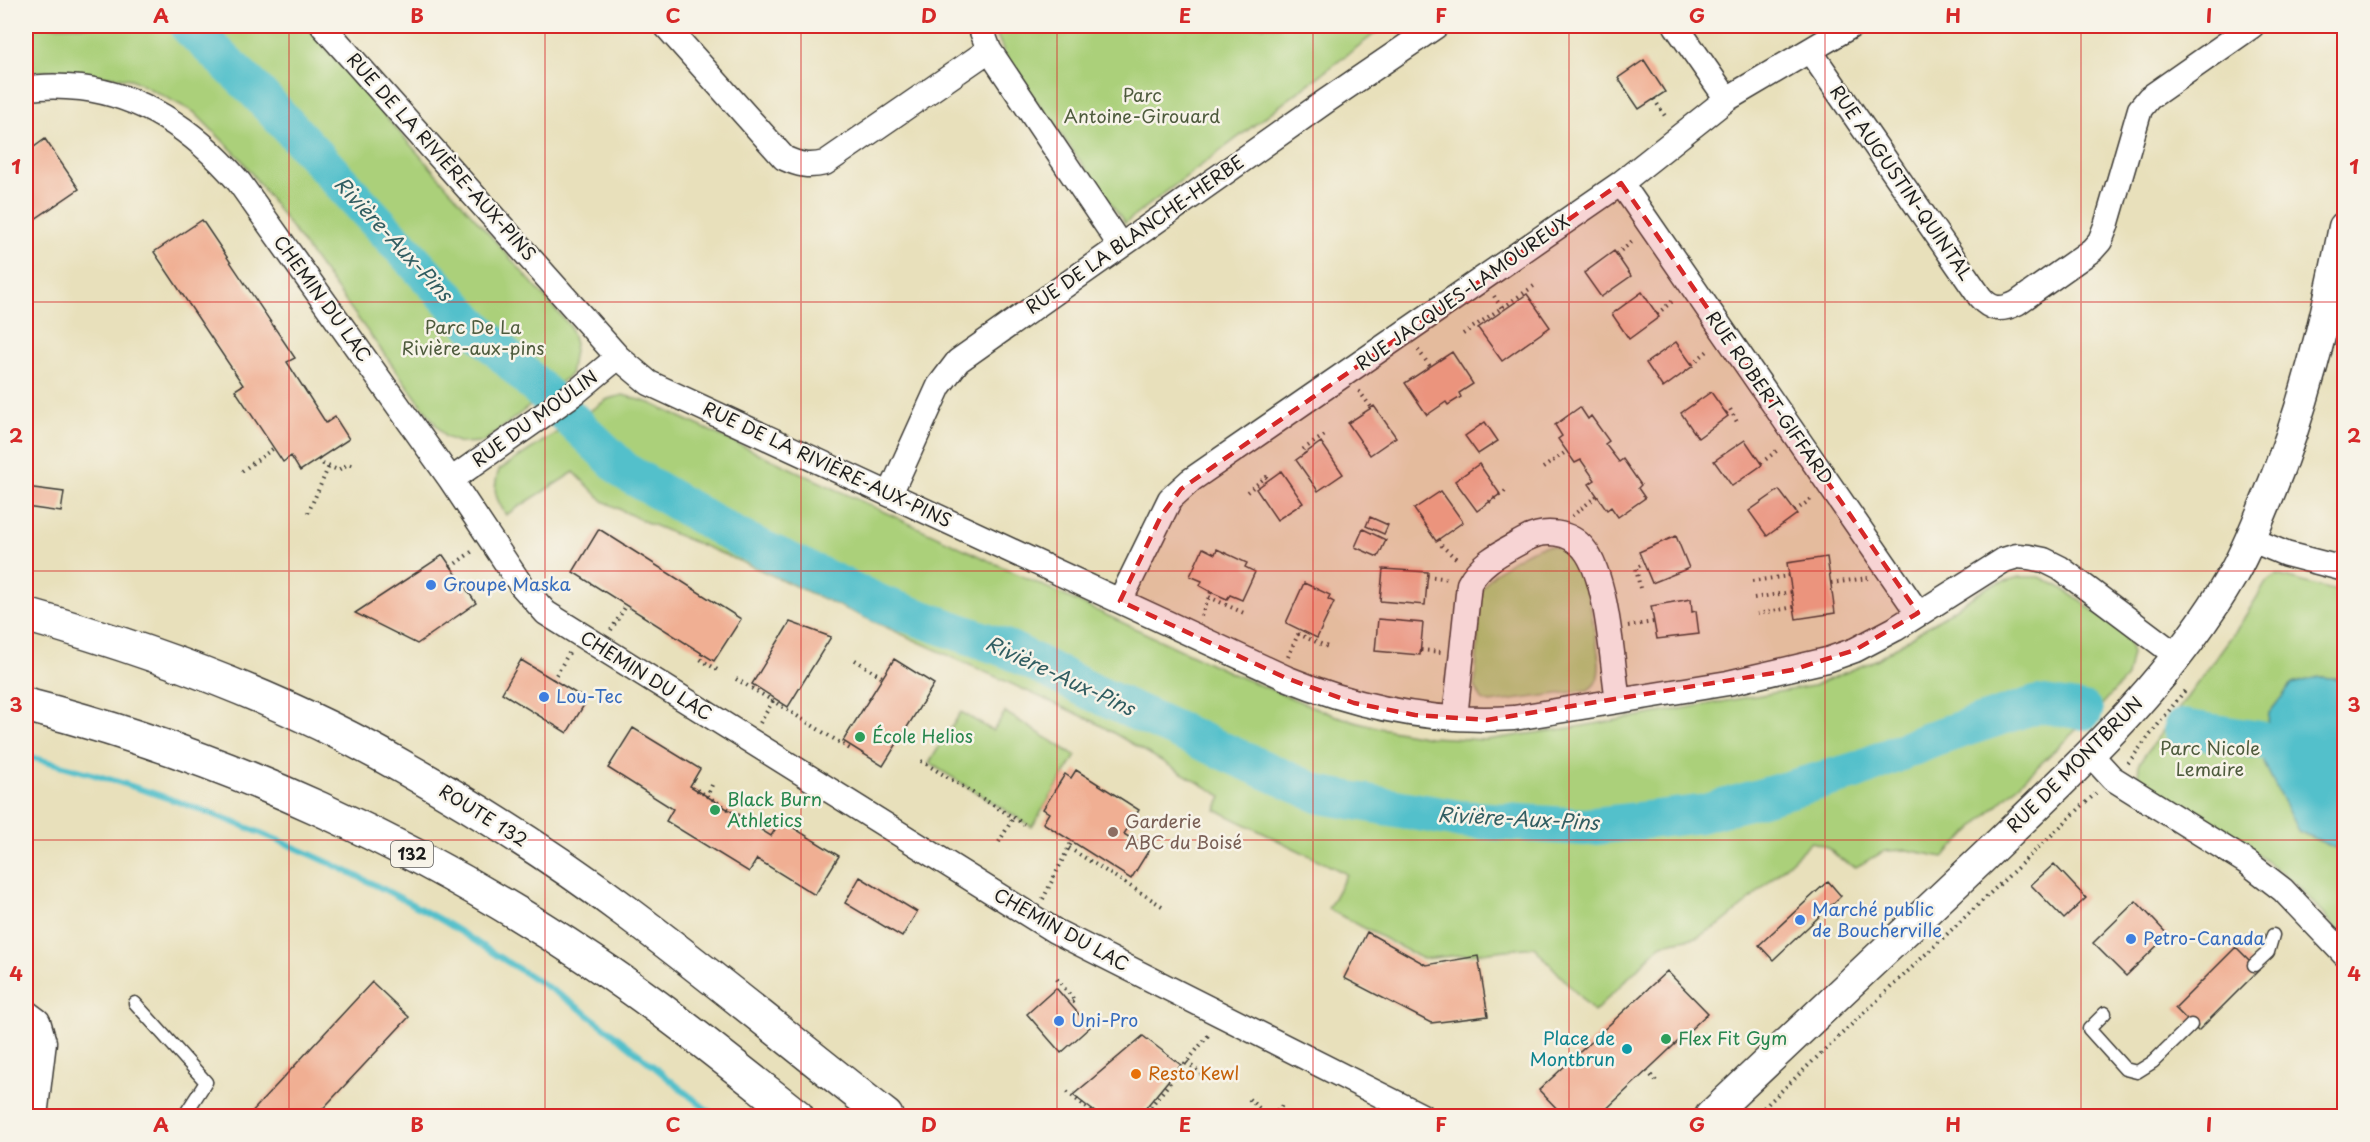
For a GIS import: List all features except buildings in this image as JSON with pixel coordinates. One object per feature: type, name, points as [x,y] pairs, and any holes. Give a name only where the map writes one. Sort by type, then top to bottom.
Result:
[{"type":"highway","name":"ROUTE 132","points":[[26,615],[119,643],[219,680],[306,718],[407,769],[520,839],[627,912],[886,1116]]},
{"type":"highway","name":"132","points":[[26,705],[116,731],[246,777],[335,816],[435,866],[495,900],[592,961],[797,1116]]},
{"type":"street","name":"RUE DE LA RIVIÈRE-AUX-PINS","points":[[323,26],[618,357],[649,383],[1286,678],[1332,696],[1379,709],[1487,720],[1514,718],[1735,682],[1827,660],[1878,639],[2004,560],[2017,556],[2044,560],[2060,568],[2177,656]]},
{"type":"street","points":[[666,26],[784,158],[797,164],[812,166],[825,163],[989,50]]},
{"type":"street","points":[[980,26],[989,50],[1120,245]]},
{"type":"street","name":"RUE DE LA BLANCHE-HERBE","points":[[890,494],[939,386],[948,371],[971,350],[1436,26]]},
{"type":"street","points":[[1676,26],[1727,99]]},
{"type":"street","name":"RUE JACQUES-LAMOUREUX","points":[[1120,601],[1170,499],[1180,489],[1621,183],[1727,99],[1851,26]]},
{"type":"street","name":"RUE AUGUSTIN-QUINTAL","points":[[1810,51],[1980,297],[1988,306],[1997,309],[2017,303],[2092,250],[2100,241],[2106,226],[2140,109],[2149,98],[2252,26]]},
{"type":"street","name":"CHEMIN DU LAC","points":[[26,89],[37,86],[64,86],[121,96],[148,107],[193,135],[222,162],[451,480],[521,585],[546,613],[1054,931],[1422,1116]]},
{"type":"street","name":"RUE ROBERT-GIFFARD","points":[[1621,183],[1918,613]]},
{"type":"street","name":"RUE DE MONTBRUN","points":[[1710,1116],[2091,755],[2119,726],[2177,656],[2212,609],[2250,539],[2290,441],[2329,302],[2344,227]]},
{"type":"street","name":"RUE DU MOULIN","points":[[451,480],[576,392],[618,357]]},
{"type":"street","points":[[1455,718],[1469,584],[1476,572],[1488,560],[1535,534],[1553,533],[1569,536],[1584,549],[1594,568],[1603,601],[1618,701]]},
{"type":"street","points":[[2250,539],[2286,554],[2344,569]]},
{"type":"street","points":[[2091,755],[2112,778],[2248,863],[2283,890],[2344,954]]},
{"type":"street","points":[[26,1011],[38,1021],[44,1042],[35,1116]]},
{"type":"lane","points":[[2254,965],[2268,951],[2273,935]]},
{"type":"lane","points":[[135,1003],[206,1082],[184,1116]]},
{"type":"lane","points":[[2105,1013],[2089,1029],[2125,1069],[2137,1072],[2152,1062],[2191,1025]]},
{"type":"path","points":[[1654,99],[1672,126]]},
{"type":"path","points":[[1616,254],[1640,236]]},
{"type":"path","points":[[1463,334],[1534,286]]},
{"type":"path","points":[[1491,291],[1503,309]]},
{"type":"path","points":[[1657,314],[1680,295]]},
{"type":"path","points":[[1413,344],[1430,366]]},
{"type":"path","points":[[1692,364],[1711,348],[1716,347]]},
{"type":"path","points":[[1354,385],[1371,407]]},
{"type":"path","points":[[1726,413],[1730,410],[1737,422]]},
{"type":"path","points":[[1305,454],[1302,450],[1328,433]]},
{"type":"path","points":[[1761,463],[1784,444]]},
{"type":"path","points":[[242,471],[274,448]]},
{"type":"path","points":[[1543,468],[1567,451]]},
{"type":"path","points":[[319,459],[338,470],[348,464],[354,466]]},
{"type":"path","points":[[308,513],[329,466]]},
{"type":"path","points":[[1247,492],[1266,477],[1269,480]]},
{"type":"path","points":[[1489,502],[1507,490]]},
{"type":"path","points":[[1795,511],[1818,494]]},
{"type":"path","points":[[1566,520],[1597,496]]},
{"type":"path","points":[[1438,540],[1462,563]]},
{"type":"path","points":[[451,567],[474,550]]},
{"type":"path","points":[[1640,588],[1636,568],[1644,563]]},
{"type":"path","points":[[1427,576],[1455,580]]},
{"type":"path","points":[[1752,581],[1789,576]]},
{"type":"path","points":[[1831,583],[1876,577]]},
{"type":"path","points":[[1754,598],[1792,592]]},
{"type":"path","points":[[1198,622],[1210,594],[1246,614]]},
{"type":"path","points":[[610,630],[626,606]]},
{"type":"path","points":[[1757,614],[1794,607]]},
{"type":"path","points":[[1622,627],[1654,621]]},
{"type":"path","points":[[1286,662],[1299,632],[1330,648]]},
{"type":"path","points":[[1421,650],[1448,652]]},
{"type":"path","points":[[553,680],[569,652]]},
{"type":"path","points":[[702,654],[700,659],[719,671]]},
{"type":"path","points":[[855,660],[882,677]]},
{"type":"path","points":[[736,679],[774,700],[850,749],[852,747]]},
{"type":"path","name":"RUE DE MONTBRUN","points":[[2129,761],[2182,694]]},
{"type":"path","points":[[760,723],[774,700]]},
{"type":"path","points":[[921,761],[1024,824]]},
{"type":"path","points":[[706,796],[712,785]]},
{"type":"path","points":[[697,790],[761,830],[767,820]]},
{"type":"path","name":"RUE DE MONTBRUN","points":[[1755,1116],[2095,795]]},
{"type":"path","points":[[999,842],[1013,818]]},
{"type":"path","points":[[1043,900],[1072,841]]},
{"type":"path","points":[[1069,848],[1162,906]]},
{"type":"path","points":[[1057,979],[1075,1000],[1070,1004]]},
{"type":"path","points":[[1143,1116],[1212,1032]]},
{"type":"path","points":[[1187,1062],[1209,1081]]},
{"type":"path","points":[[1647,1071],[1656,1081]]},
{"type":"path","points":[[1067,1092],[1098,1116]]},
{"type":"path","points":[[1248,1099],[1268,1116]]},
{"type":"path","points":[[1273,1116],[1284,1103]]},
{"type":"highlighted area","points":[[1621,183],[1918,613],[1855,650],[1792,670],[1487,720],[1415,715],[1354,703],[1286,678],[1120,601],[1161,516],[1181,489]]},
{"type":"green space","name":"Parc De La Rivière-aux-pins","points":[[26,26],[306,26],[570,326],[575,344],[570,375],[483,442],[461,443],[445,437],[241,159],[194,112],[131,79],[55,70],[26,74]]},
{"type":"green space","name":"Parc Antoine-Girouard","points":[[993,26],[1385,26],[1125,223],[1009,63]]},
{"type":"green space","points":[[623,395],[650,403],[1233,674],[1333,715],[1380,728],[1429,737],[1486,740],[1577,727],[1813,686],[1878,659],[1989,586],[2019,577],[2040,577],[2060,587],[2126,634],[2132,653],[2127,677],[2100,707],[1943,857],[1907,850],[1885,851],[1856,867],[1843,861],[1825,846],[1811,842],[1742,907],[1719,925],[1697,937],[1662,944],[1594,1012],[1534,947],[1423,959],[1328,909],[1347,874],[1216,810],[1222,797],[1220,795],[1093,721],[749,565],[641,520],[603,501],[574,472],[506,515],[496,494],[499,470],[608,399]]},
{"type":"green space","points":[[1548,545],[1561,549],[1571,557],[1584,580],[1598,655],[1597,681],[1588,690],[1490,703],[1482,700],[1475,686],[1481,591],[1492,576],[1510,562],[1530,551]]},
{"type":"green space","name":"Parc Nicole Lemaire","points":[[2277,575],[2344,593],[2344,679],[2319,677],[2298,831],[2344,852],[2344,936],[2295,883],[2246,846],[2200,819],[2138,777],[2139,763],[2239,626],[2267,581]]},
{"type":"green space","points":[[961,712],[993,731],[1005,712],[1076,756],[1032,827],[929,763]]},
{"type":"water","points":[[2319,677],[2344,679],[2344,852],[2298,831],[2264,763],[2269,713],[2292,684]]},
{"type":"waterway","name":"Rivière-Aux-Pins","points":[[188,26],[256,91],[474,326],[626,472],[737,537],[883,605],[1010,650],[1092,692],[1321,795],[1459,819],[1585,827],[1701,814],[1855,771],[1935,738],[2038,704],[2084,711]]},
{"type":"waterway","name":"Rivière-Aux-Pins","points":[[2182,728],[2311,748],[2344,761]]},
{"type":"waterway","points":[[26,756],[132,786],[184,804],[286,844],[386,890],[450,925],[568,1000],[623,1041],[715,1116]]},
{"type":"place","name":"Groupe Maska","points":[[431,585]]},
{"type":"place","name":"Lou-Tec","points":[[544,697]]},
{"type":"place","name":"École Helios","points":[[860,737]]},
{"type":"place","name":"Black Burn Athletics","points":[[715,810]]},
{"type":"place","name":"Garderie ABC du Boisé","points":[[1113,832]]},
{"type":"place","name":"Marché public de Boucherville","points":[[1800,920]]},
{"type":"place","name":"Petro-Canada","points":[[2131,939]]},
{"type":"place","name":"Uni-Pro","points":[[1059,1021]]},
{"type":"place","name":"Flex Fit Gym","points":[[1666,1039]]},
{"type":"place","name":"Place de Montbrun","points":[[1627,1049]]},
{"type":"place","name":"Resto Kewl","points":[[1136,1074]]}]
